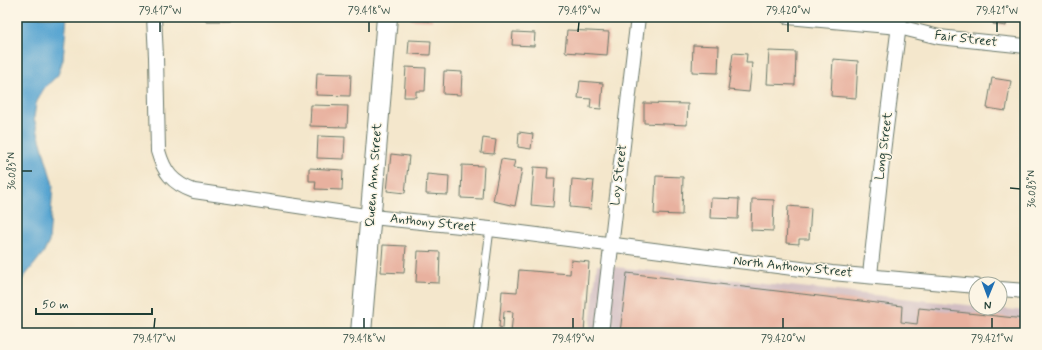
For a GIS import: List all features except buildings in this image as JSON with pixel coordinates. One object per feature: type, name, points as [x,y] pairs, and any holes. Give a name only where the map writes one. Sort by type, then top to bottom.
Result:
[{"type":"street","name":"Anthony Street","points":[[154,17],[158,151],[162,166],[172,178],[185,188],[201,192],[372,217],[490,229],[611,245]]},
{"type":"street","name":"Queen Ann Street","points":[[361,333],[372,217],[387,17]]},
{"type":"street","name":"Loy Street","points":[[601,333],[638,17]]},
{"type":"street","name":"Fair Street","points":[[788,17],[899,22],[939,37],[1025,46]]},
{"type":"street","name":"Long Street","points":[[870,276],[899,22]]},
{"type":"street","name":"North Anthony Street","points":[[611,245],[832,273],[968,285]]},
{"type":"street","points":[[1008,290],[1025,291]]},
{"type":"lane","points":[[477,333],[490,229]]},
{"type":"shaded area","points":[[597,265],[968,305],[968,316],[1008,316],[1008,309],[1025,311],[1025,333],[589,333]]},
{"type":"water","points":[[17,17],[67,17],[63,59],[58,75],[42,90],[36,104],[34,118],[53,185],[49,242],[44,252],[21,281],[17,283]]}]
